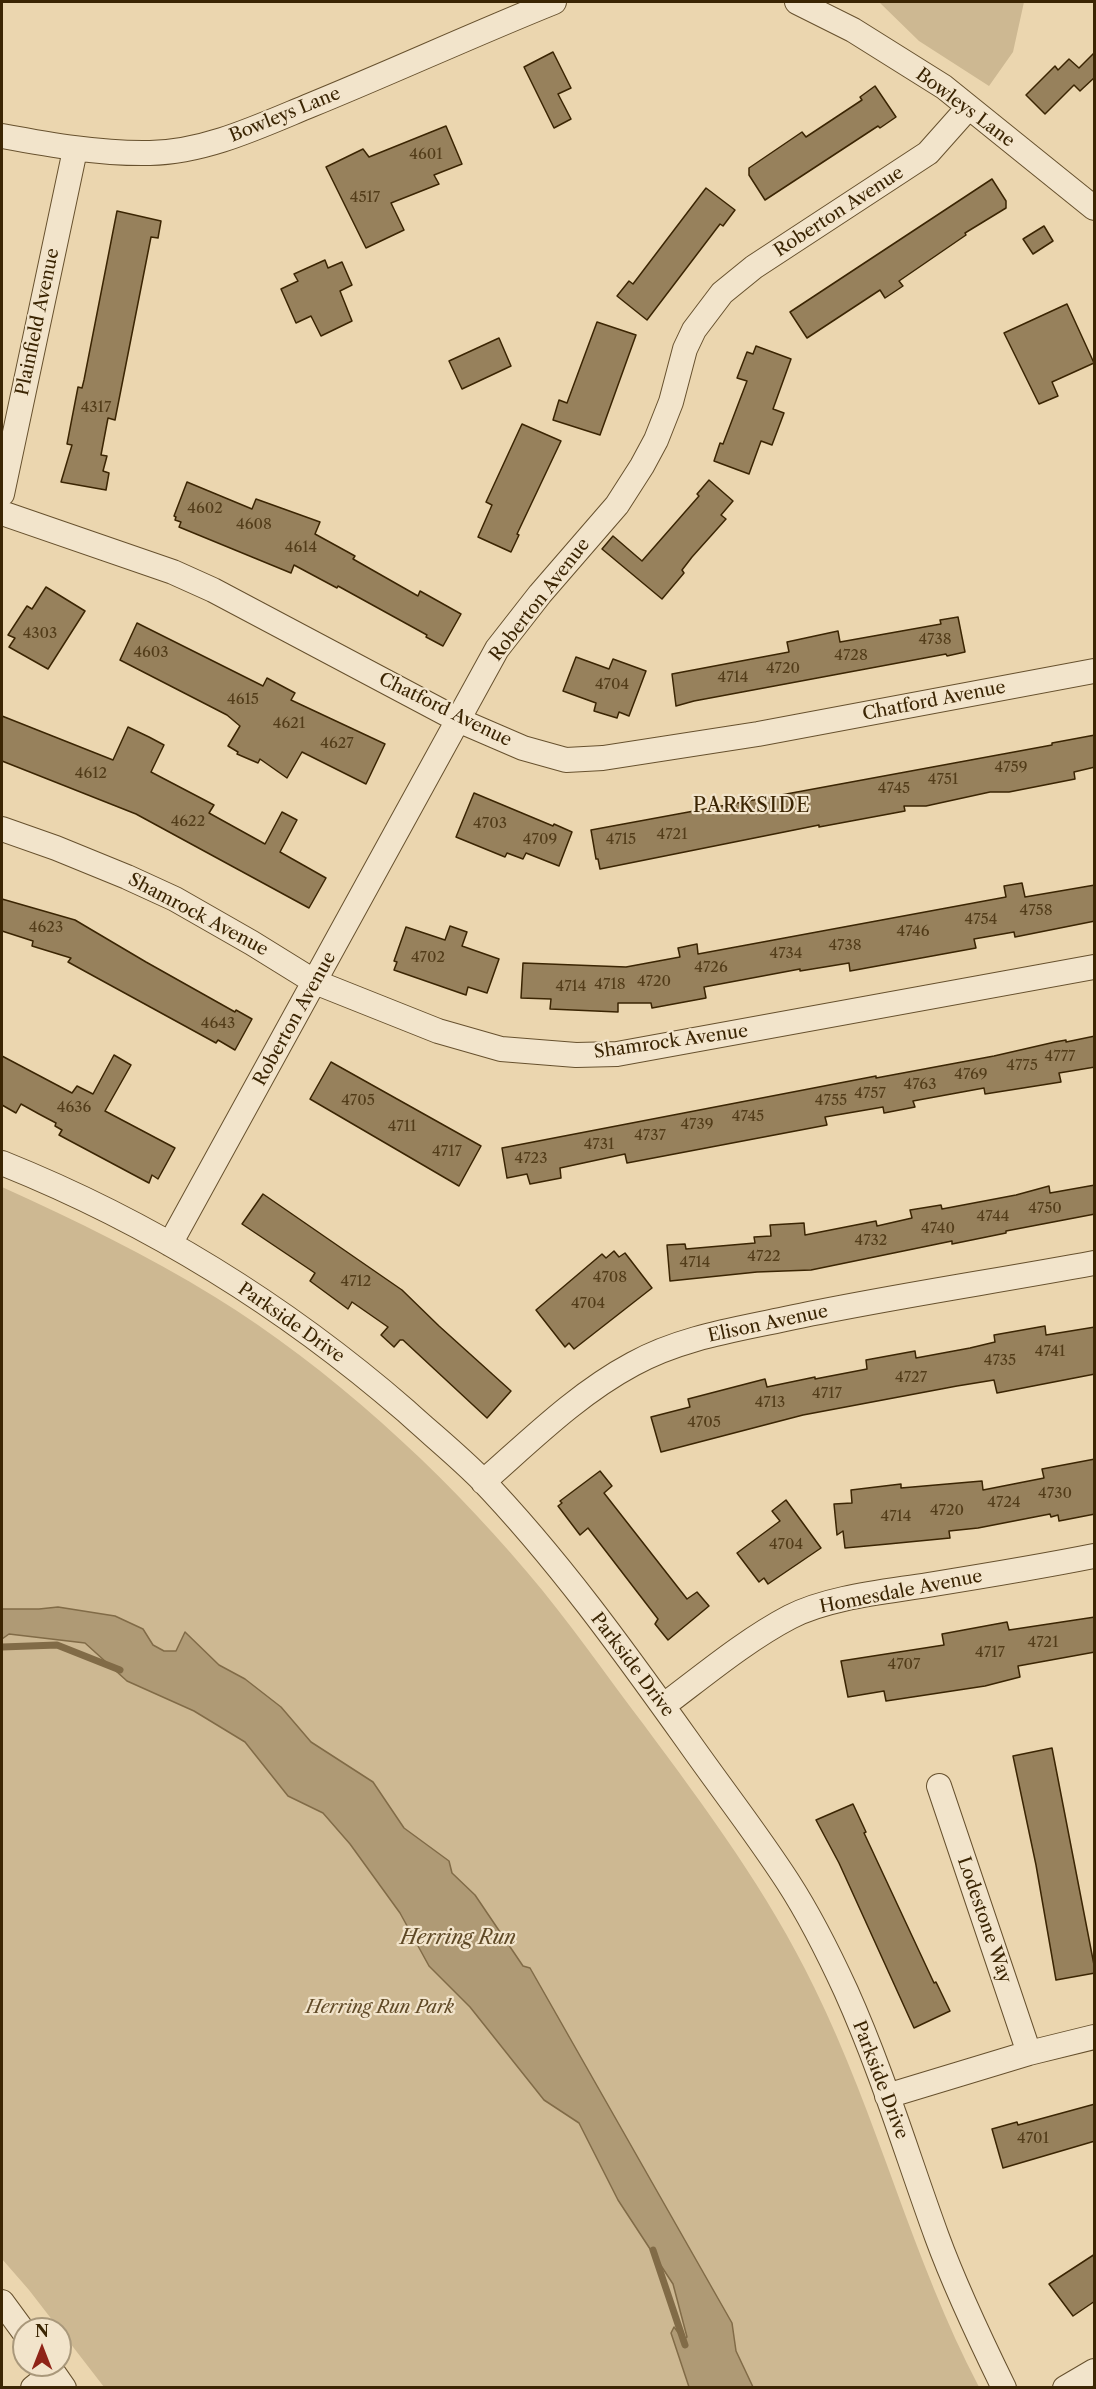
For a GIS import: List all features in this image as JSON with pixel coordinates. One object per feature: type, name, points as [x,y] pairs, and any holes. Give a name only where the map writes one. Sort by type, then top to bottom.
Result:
[{"type":"street","name":"Bowleys Lane","points":[[2,136],[75,150],[152,153],[195,147],[219,141],[378,77],[554,2]]},
{"type":"street","name":"Bowleys Lane","points":[[797,2],[853,30],[934,81],[1095,208]]},
{"type":"street","name":"Roberton Avenue","points":[[170,1244],[498,649],[540,594],[617,504],[642,466],[672,402],[685,349],[694,330],[722,293],[754,267],[928,153],[968,108]]},
{"type":"street","name":"Plainfield Avenue","points":[[2,494],[75,150]]},
{"type":"street","name":"Chatford Avenue","points":[[2,513],[173,572],[213,590],[458,720],[547,756],[566,760],[603,758],[758,734],[1095,671]]},
{"type":"street","name":"Shamrock Avenue","points":[[2,830],[56,848],[175,899],[315,982],[438,1031],[501,1049],[576,1055],[617,1054],[1095,967]]},
{"type":"street","name":"Parkside Drive","points":[[2,1163],[170,1244],[286,1316],[362,1373],[483,1482],[552,1561],[663,1706],[788,1882],[813,1924],[846,1992],[888,2096],[939,2243],[1004,2388]]},
{"type":"street","name":"Elison Avenue","points":[[483,1482],[561,1413],[612,1376],[668,1348],[703,1337],[822,1312],[1095,1263]]},
{"type":"street","name":"Homesdale Avenue","points":[[663,1706],[752,1642],[790,1617],[807,1610],[888,1592],[1095,1556]]},
{"type":"street","name":"Lodestone Way","points":[[939,1786],[1029,2053]]},
{"type":"street","points":[[888,2096],[1029,2053],[1095,2037]]},
{"type":"street","points":[[2,2302],[13,2317]]},
{"type":"street","points":[[1065,2388],[1095,2371]]},
{"type":"street","points":[[33,2388],[52,2377]]},
{"type":"green space","points":[[879,2],[1024,2],[1013,52],[989,86],[919,41]]},
{"type":"green space","name":"Herring Run Park","points":[[2,1187],[137,1252],[215,1297],[300,1355],[382,1422],[421,1459],[494,1534],[542,1591],[587,1648],[713,1820],[757,1885],[796,1952],[837,2036],[934,2289],[979,2387],[104,2387],[72,2346],[72,2317],[50,2317],[2,2259]]},
{"type":"water","name":"Herring Run","points":[[58,1607],[115,1616],[143,1629],[153,1645],[164,1651],[176,1651],[185,1632],[219,1665],[245,1679],[281,1707],[311,1742],[373,1782],[404,1828],[449,1861],[452,1873],[475,1895],[523,1966],[530,1968],[732,2323],[736,2351],[753,2387],[689,2387],[671,2333],[674,2327],[683,2339],[687,2337],[673,2284],[618,2200],[579,2123],[544,2100],[470,2007],[429,1966],[400,1913],[350,1844],[323,1813],[288,1796],[245,1742],[194,1711],[127,1681],[85,1643],[9,1634],[2,1639],[2,1609]]},
{"type":"building","points":[[553,52],[571,88],[558,94],[571,119],[554,128],[524,67]]},
{"type":"building","points":[[1095,52],[1095,77],[1080,91],[1074,85],[1045,114],[1026,95],[1055,66],[1058,70],[1069,59],[1079,68]]},
{"type":"building","points":[[875,86],[896,117],[880,128],[878,126],[765,200],[749,175],[749,168],[802,132],[806,137],[862,100],[860,97]]},
{"type":"building","points":[[446,126],[462,164],[434,175],[439,184],[391,203],[404,230],[366,248],[326,167],[363,149],[369,157]]},
{"type":"building","points":[[992,179],[1006,201],[1006,208],[965,233],[966,235],[899,281],[903,286],[885,298],[880,290],[807,338],[790,312]]},
{"type":"building","points":[[706,188],[735,210],[723,226],[720,224],[647,320],[617,296],[629,281],[633,284]]},
{"type":"building","points":[[117,211],[161,221],[158,238],[151,237],[115,420],[108,418],[101,455],[107,456],[103,471],[109,473],[106,490],[61,482],[72,445],[67,444],[78,387],[82,388],[84,380]]},
{"type":"building","points":[[1044,226],[1053,241],[1033,254],[1023,239]]},
{"type":"building","points":[[325,260],[328,268],[342,262],[352,285],[340,291],[352,321],[321,336],[311,316],[296,323],[281,289],[298,281],[294,274]]},
{"type":"building","points":[[1067,304],[1094,363],[1052,382],[1058,396],[1039,404],[1004,333]]},
{"type":"building","points":[[597,322],[636,335],[600,435],[553,420],[559,400],[567,403]]},
{"type":"building","points":[[499,338],[511,366],[462,389],[449,361]]},
{"type":"building","points":[[756,346],[791,359],[773,409],[784,413],[772,445],[761,441],[749,474],[714,461],[720,443],[723,444],[747,381],[737,378],[747,352],[753,354]]},
{"type":"building","points":[[522,424],[561,441],[517,534],[519,535],[511,552],[478,537],[492,505],[486,502]]},
{"type":"building","points":[[709,480],[733,501],[721,515],[726,519],[692,557],[682,570],[684,573],[662,599],[602,549],[613,536],[642,561],[699,496],[697,494]]},
{"type":"building","points":[[187,482],[252,509],[256,499],[320,522],[315,534],[355,556],[353,559],[418,596],[420,591],[461,614],[443,646],[338,586],[337,588],[294,565],[291,573],[179,527],[181,522],[175,520],[174,516]]},
{"type":"building","points":[[46,587],[85,611],[48,669],[9,647],[15,638],[8,635],[27,606],[32,609]]},
{"type":"building","points":[[958,617],[965,652],[676,706],[672,674],[789,652],[787,642],[838,631],[840,642],[941,624],[940,620]]},
{"type":"building","points":[[137,623],[263,686],[267,678],[295,693],[291,700],[385,744],[366,784],[302,752],[287,778],[260,759],[258,763],[237,754],[238,752],[228,746],[240,726],[227,715],[120,660]]},
{"type":"building","points":[[576,657],[609,669],[613,659],[646,671],[629,716],[619,712],[617,718],[594,711],[596,703],[563,691]]},
{"type":"building","points":[[2,716],[113,760],[128,727],[149,737],[164,745],[151,772],[214,805],[209,813],[265,844],[282,812],[297,820],[280,852],[326,878],[309,908],[136,814],[2,761]]},
{"type":"building","points":[[1095,735],[1095,767],[1074,772],[1075,779],[1009,792],[990,792],[926,806],[904,806],[905,811],[819,827],[819,825],[600,869],[598,859],[596,859],[591,830],[1052,745],[1052,743]]},
{"type":"building","points":[[474,793],[572,832],[559,866],[526,853],[523,859],[507,853],[505,857],[456,837]]},
{"type":"building","points":[[1022,883],[1025,897],[1095,885],[1095,921],[1015,937],[1014,932],[974,939],[976,948],[850,971],[849,963],[800,971],[800,969],[704,987],[706,998],[652,1008],[651,1003],[618,1003],[618,1012],[550,1009],[551,999],[521,998],[523,963],[626,967],[680,957],[678,948],[697,944],[698,954],[1006,897],[1004,886]]},
{"type":"building","points":[[2,899],[75,920],[235,1012],[236,1010],[252,1019],[235,1050],[218,1040],[216,1043],[68,962],[71,958],[32,946],[33,941],[2,931]]},
{"type":"building","points":[[450,926],[467,932],[462,946],[499,959],[487,993],[468,987],[466,995],[394,970],[397,962],[394,961],[406,927],[445,940]]},
{"type":"building","points":[[1095,1036],[1095,1067],[1059,1073],[1061,1082],[985,1094],[984,1088],[913,1101],[915,1107],[884,1113],[883,1107],[825,1117],[827,1125],[627,1163],[625,1154],[560,1168],[561,1178],[530,1184],[527,1174],[507,1178],[502,1148]]},
{"type":"building","points":[[114,1055],[131,1065],[105,1111],[175,1148],[158,1179],[152,1175],[149,1183],[59,1135],[62,1130],[55,1126],[56,1123],[21,1104],[16,1113],[2,1105],[2,1056],[72,1093],[77,1086],[93,1094]]},
{"type":"building","points":[[331,1062],[481,1146],[459,1186],[310,1099]]},
{"type":"building","points":[[1095,1185],[1095,1214],[811,1270],[757,1272],[670,1281],[667,1245],[685,1244],[686,1249],[755,1243],[754,1237],[771,1236],[770,1225],[804,1223],[805,1235],[876,1221],[877,1226],[912,1218],[910,1210],[941,1205],[942,1209],[1016,1195],[1049,1186],[1050,1193]]},
{"type":"building","points":[[263,1194],[402,1290],[511,1391],[487,1418],[403,1340],[400,1340],[394,1347],[381,1335],[388,1327],[352,1302],[348,1309],[310,1281],[315,1273],[242,1224]]},
{"type":"building","points":[[614,1251],[619,1257],[625,1253],[652,1288],[574,1349],[569,1343],[565,1347],[536,1310],[602,1254],[606,1258]]},
{"type":"building","points":[[1045,1326],[1046,1335],[1095,1327],[1095,1374],[997,1393],[994,1380],[957,1386],[803,1415],[661,1452],[651,1417],[690,1407],[688,1399],[765,1379],[767,1387],[815,1377],[815,1379],[867,1369],[866,1360],[915,1351],[916,1358],[970,1348],[995,1342],[994,1335]]},
{"type":"building","points":[[1095,1459],[1095,1514],[1059,1521],[1058,1515],[1051,1517],[1050,1514],[978,1528],[949,1531],[950,1538],[845,1548],[843,1531],[837,1535],[834,1504],[852,1503],[851,1490],[901,1484],[901,1488],[982,1481],[983,1490],[1044,1478],[1042,1469]]},
{"type":"building","points":[[600,1471],[612,1486],[604,1493],[687,1599],[697,1592],[709,1606],[668,1640],[655,1624],[658,1619],[588,1528],[580,1535],[558,1506],[562,1503],[560,1501]]},
{"type":"building","points":[[786,1500],[821,1548],[768,1584],[764,1578],[759,1582],[737,1553],[780,1521],[772,1511]]},
{"type":"building","points":[[1095,1617],[1095,1652],[1018,1666],[1020,1677],[985,1686],[886,1701],[884,1691],[848,1697],[841,1661],[944,1645],[942,1634],[1007,1622],[1009,1630]]},
{"type":"building","points":[[1052,1748],[1095,1970],[1095,1973],[1056,1980],[1036,1865],[1013,1756]]},
{"type":"building","points":[[853,1804],[866,1832],[864,1833],[934,1983],[936,1982],[950,2011],[914,2028],[839,1863],[816,1820]]},
{"type":"building","points":[[1095,2104],[1095,2141],[1003,2168],[992,2129],[1017,2122],[1018,2125]]},
{"type":"building","points":[[1095,2254],[1095,2301],[1073,2316],[1049,2284]]},
{"type":"waterway","name":"Herring Run","points":[[2,1647],[57,1645],[120,1670]]},
{"type":"waterway","name":"Herring Run","points":[[653,2250],[685,2345]]},
{"type":"district","name":"PARKSIDE","points":[[752,806]]}]
